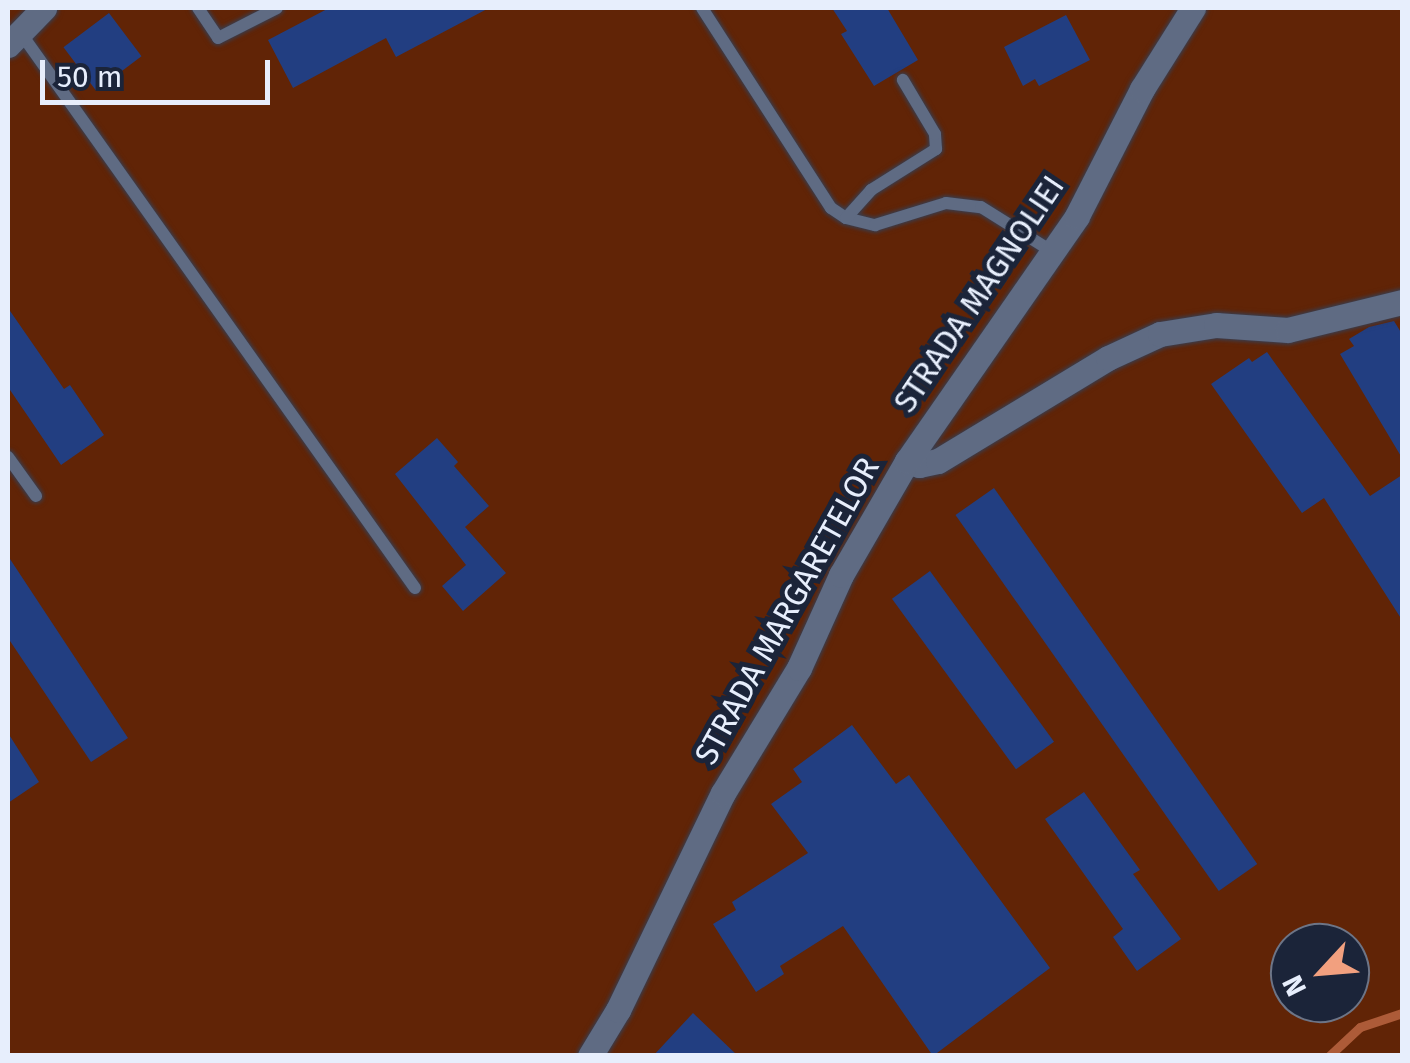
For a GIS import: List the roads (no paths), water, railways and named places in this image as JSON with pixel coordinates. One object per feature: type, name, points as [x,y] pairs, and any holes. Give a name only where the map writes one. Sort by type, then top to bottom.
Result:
[{"type":"street","points":[[14,39],[44,8]]},
{"type":"street","name":"STRADA MAGNOLIEI","points":[[907,461],[965,371],[1054,252],[1142,90],[1193,8]]},
{"type":"street","name":"STRADA MARGARETELOR","points":[[590,1056],[618,1010],[723,794],[799,668],[842,575],[907,461],[919,465],[938,462],[1108,358],[1160,334],[1216,325],[1288,330],[1402,302]]},
{"type":"lane","points":[[198,8],[218,38],[277,8]]},
{"type":"lane","points":[[702,8],[831,208],[846,218],[875,225],[946,203],[982,207],[1054,252]]},
{"type":"lane","points":[[14,39],[415,588]]},
{"type":"lane","points":[[846,218],[871,190],[936,149],[935,134],[903,80]]},
{"type":"lane","points":[[8,457],[36,496]]},
{"type":"waterway","points":[[1329,1056],[1360,1027],[1402,1013]]}]
